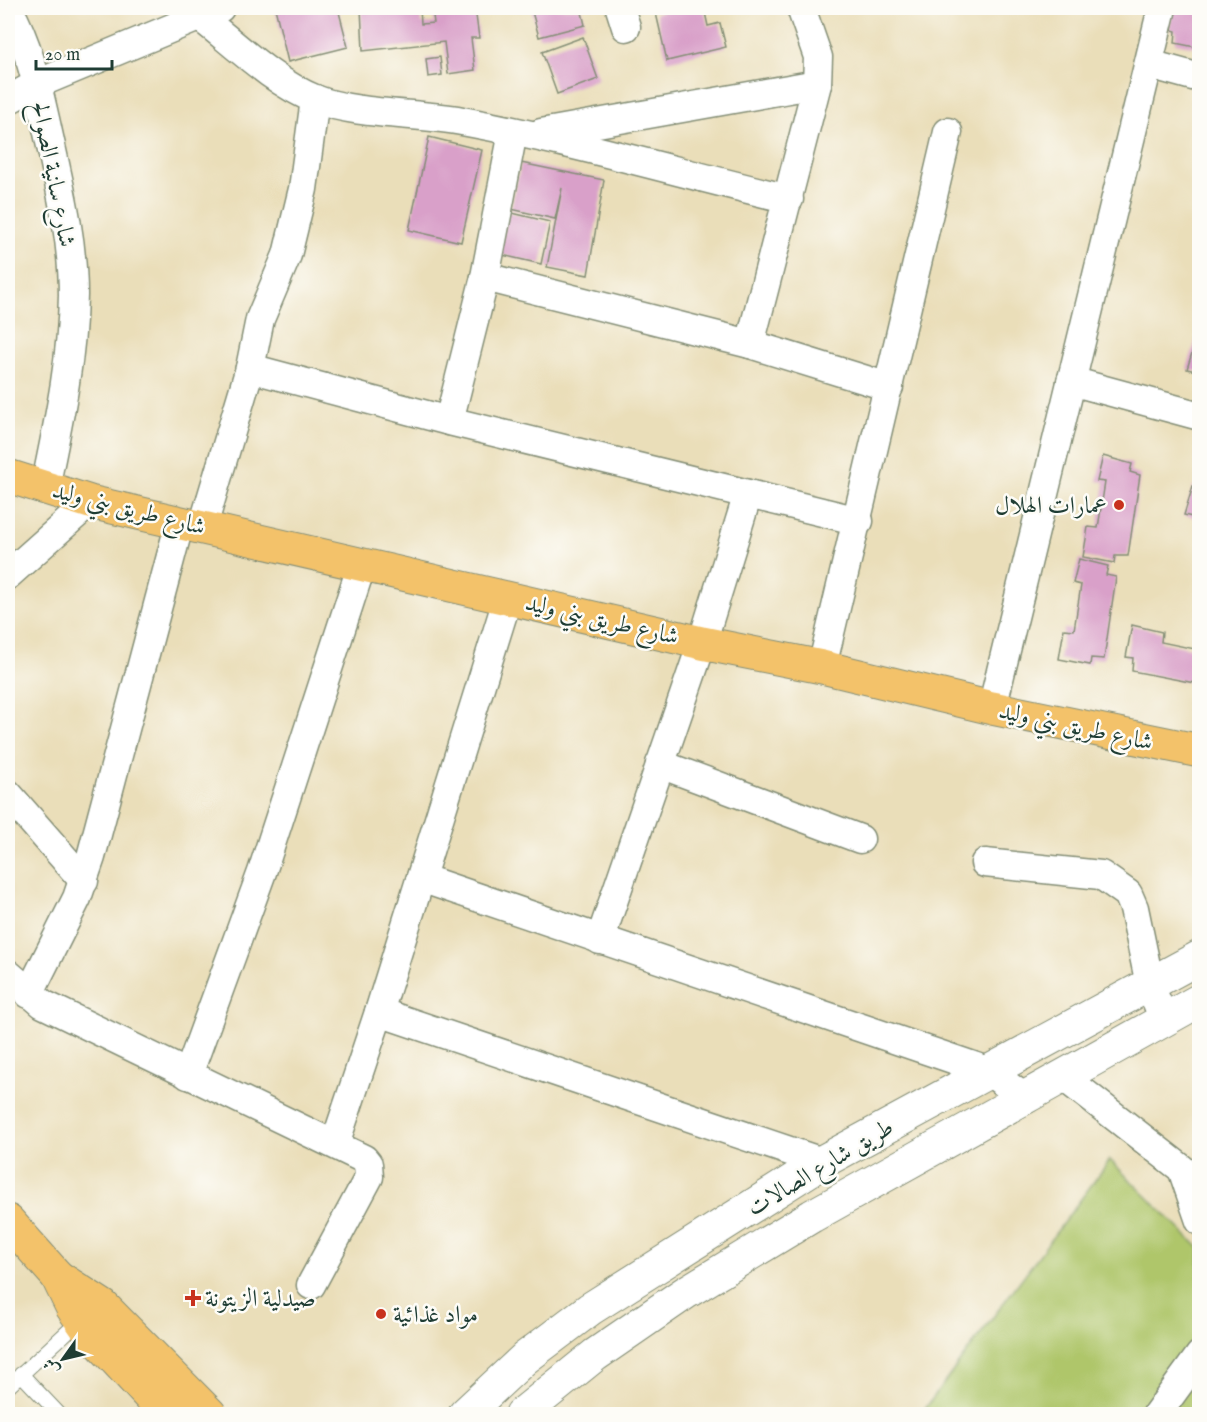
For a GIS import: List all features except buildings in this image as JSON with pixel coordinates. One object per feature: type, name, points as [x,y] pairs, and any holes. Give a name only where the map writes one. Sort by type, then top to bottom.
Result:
[{"type":"main road","name":"شارع طريق بني وليد","points":[[8,476],[90,502],[702,643],[822,667],[992,708],[1200,751]]},
{"type":"main road","points":[[8,1221],[57,1276],[80,1320],[157,1412]]},
{"type":"main road","points":[[57,1276],[103,1306],[210,1414]]},
{"type":"street","name":"شارع سانية الصوالح","points":[[8,8],[18,23],[37,84],[66,214],[73,292],[66,385],[45,488]]},
{"type":"street","points":[[750,344],[817,84],[818,57],[801,8]]},
{"type":"street","points":[[992,708],[1162,8]]},
{"type":"street","points":[[8,100],[37,84],[206,11],[272,73],[315,99],[358,108],[461,121],[789,199]]},
{"type":"street","points":[[1149,64],[1200,78]]},
{"type":"street","points":[[522,134],[817,84]]},
{"type":"street","points":[[29,994],[84,881],[192,524],[250,369],[260,319],[287,255],[303,189],[315,99]]},
{"type":"street","points":[[822,667],[859,520],[948,132]]},
{"type":"street","points":[[449,421],[522,134]]},
{"type":"street","points":[[485,277],[750,344],[889,387]]},
{"type":"street","points":[[250,369],[449,421],[859,520]]},
{"type":"street","points":[[1071,381],[1200,416]]},
{"type":"street","points":[[600,940],[702,643],[748,494]]},
{"type":"street","points":[[8,575],[90,502]]},
{"type":"street","points":[[188,1075],[262,872],[362,564]]},
{"type":"street","points":[[335,1144],[380,1012],[508,597]]},
{"type":"street","points":[[660,764],[860,839]]},
{"type":"street","points":[[8,794],[84,881]]},
{"type":"street","points":[[985,863],[1101,875],[1117,884],[1128,894],[1134,908],[1150,985],[1164,1020]]},
{"type":"street","points":[[421,878],[988,1071],[1026,1099]]},
{"type":"street","name":"طريق شارع الصالات","points":[[471,1412],[525,1358],[590,1310],[822,1162],[1200,957]]},
{"type":"street","points":[[8,974],[29,994],[64,1015],[335,1144],[368,1164],[369,1177],[311,1286]]},
{"type":"street","points":[[522,1414],[595,1355],[685,1293],[812,1216],[1026,1099],[1200,1000]]},
{"type":"street","points":[[380,1012],[822,1162]]},
{"type":"street","points":[[1064,1077],[1191,1177],[1200,1221]]},
{"type":"street","points":[[1157,1414],[1200,1355]]},
{"type":"lane","points":[[8,1387],[80,1320]]},
{"type":"lane","points":[[21,1374],[59,1414]]},
{"type":"green space","points":[[1110,1160],[1199,1248],[1199,1414],[921,1414]]},
{"type":"place","name":"عمارات الهلال","points":[[1119,505]]},
{"type":"place","name":"صيدلية الزيتونة","points":[[193,1298]]},
{"type":"place","name":"مواد غذائية","points":[[381,1314]]}]
